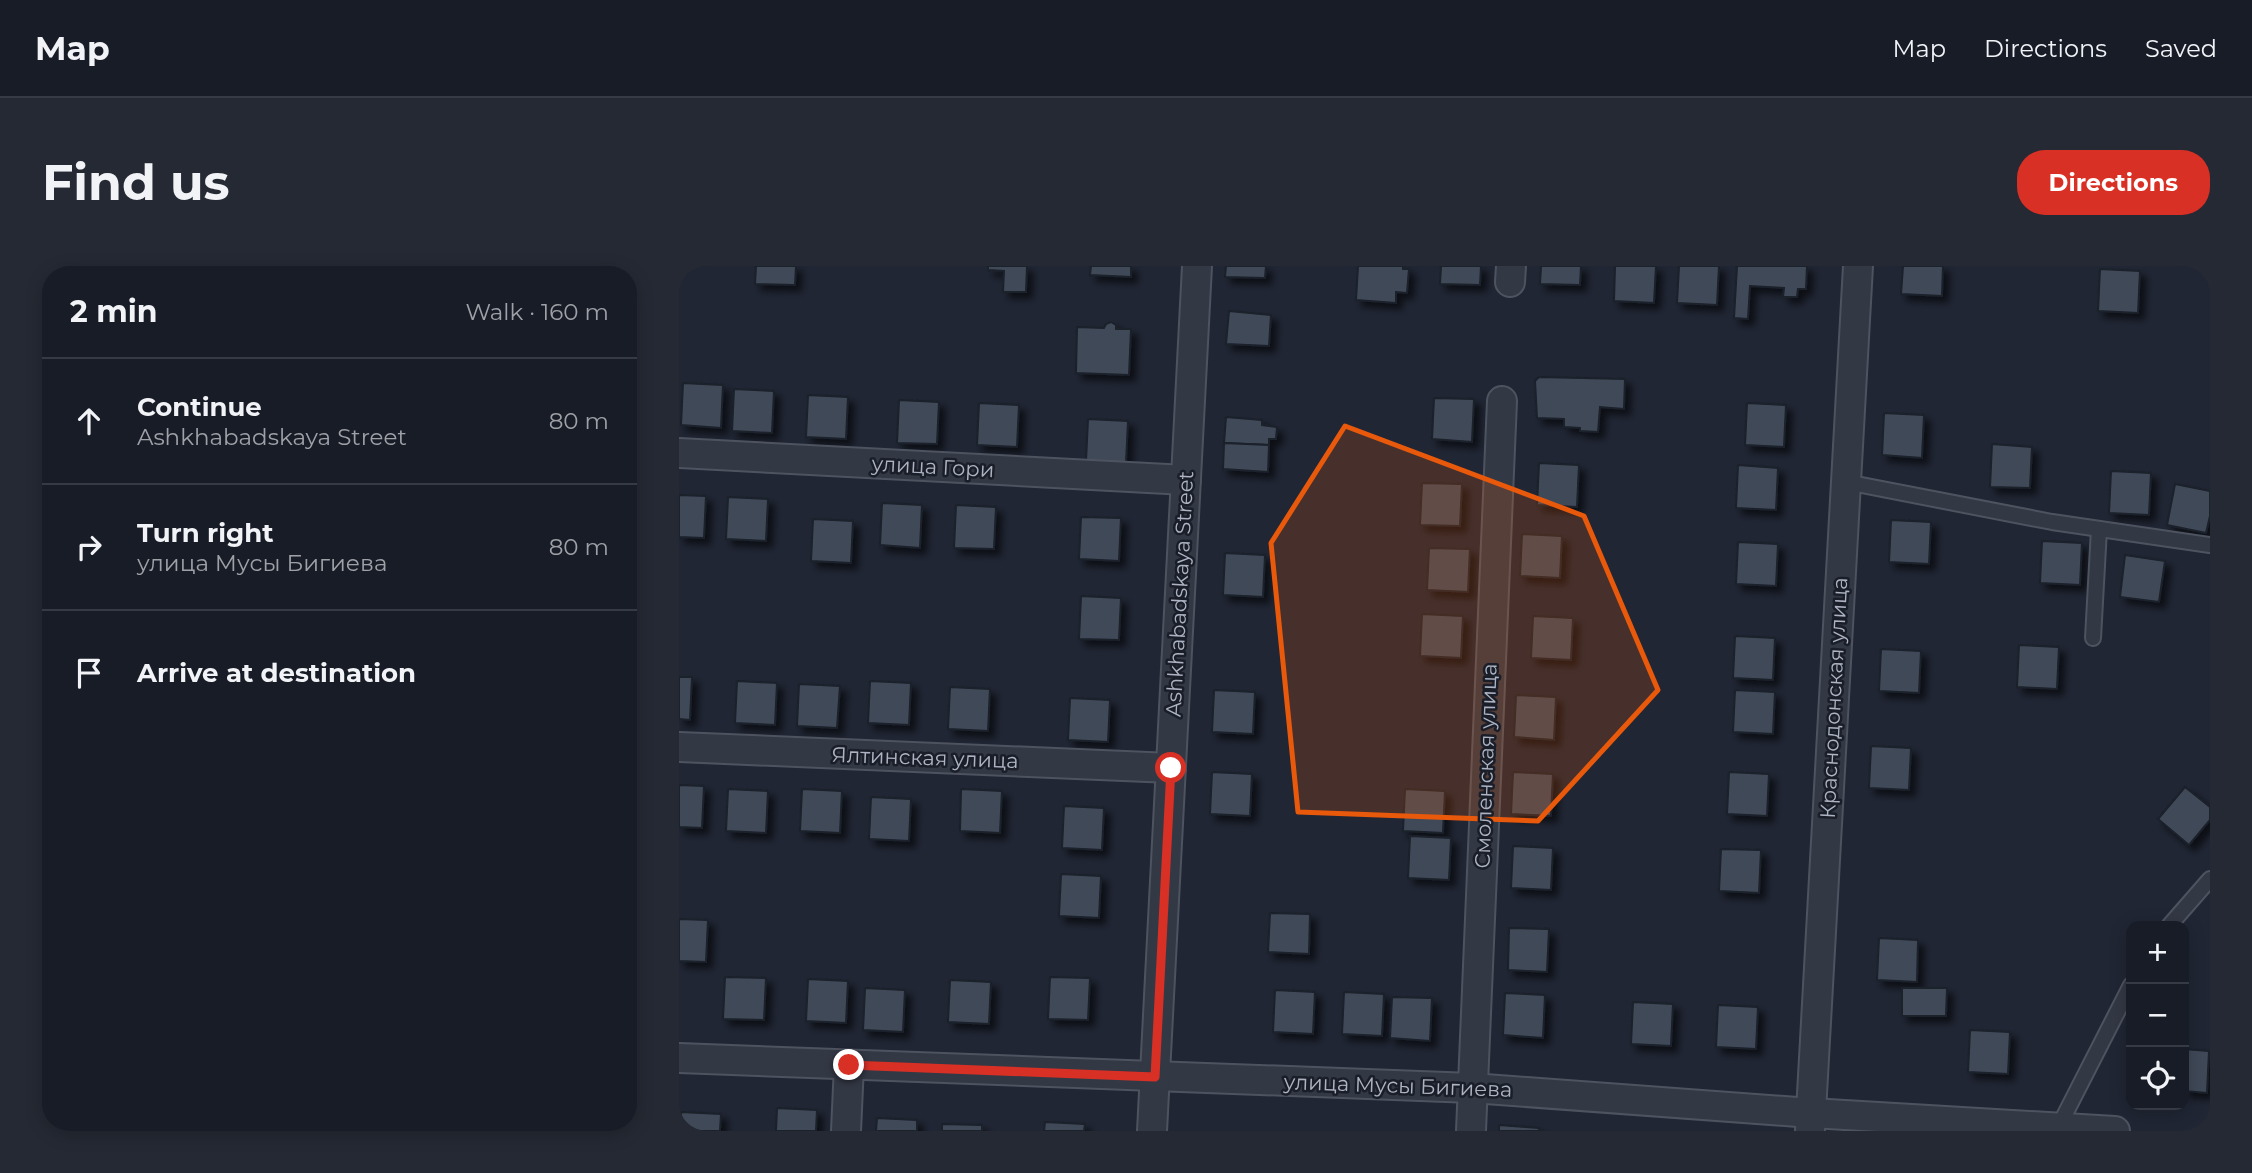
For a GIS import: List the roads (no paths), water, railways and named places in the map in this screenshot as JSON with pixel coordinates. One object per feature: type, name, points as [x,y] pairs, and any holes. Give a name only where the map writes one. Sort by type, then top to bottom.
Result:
[{"type":"street","name":"Ashkhabadskaya Street","points":[[1152,1131],[1197,266]]},
{"type":"street","name":"Краснодонская улица","points":[[1810,1122],[1858,266]]},
{"type":"street","name":"Смоленская улица","points":[[1471,1131],[1501,401]]},
{"type":"street","name":"улица Гори","points":[[679,453],[1186,481]]},
{"type":"street","name":"Ялтинская улица","points":[[679,747],[1171,768]]},
{"type":"street","name":"улица Мусы Бигиева","points":[[679,1058],[1472,1088],[1810,1122],[2115,1131]]},
{"type":"street","points":[[846,1131],[849,1065]]},
{"type":"lane","points":[[1846,482],[2099,529],[2210,545]]},
{"type":"lane","points":[[2093,638],[2099,529]]},
{"type":"lane","points":[[2173,921],[2210,879]]},
{"type":"lane","points":[[2058,1128],[2126,995]]}]
